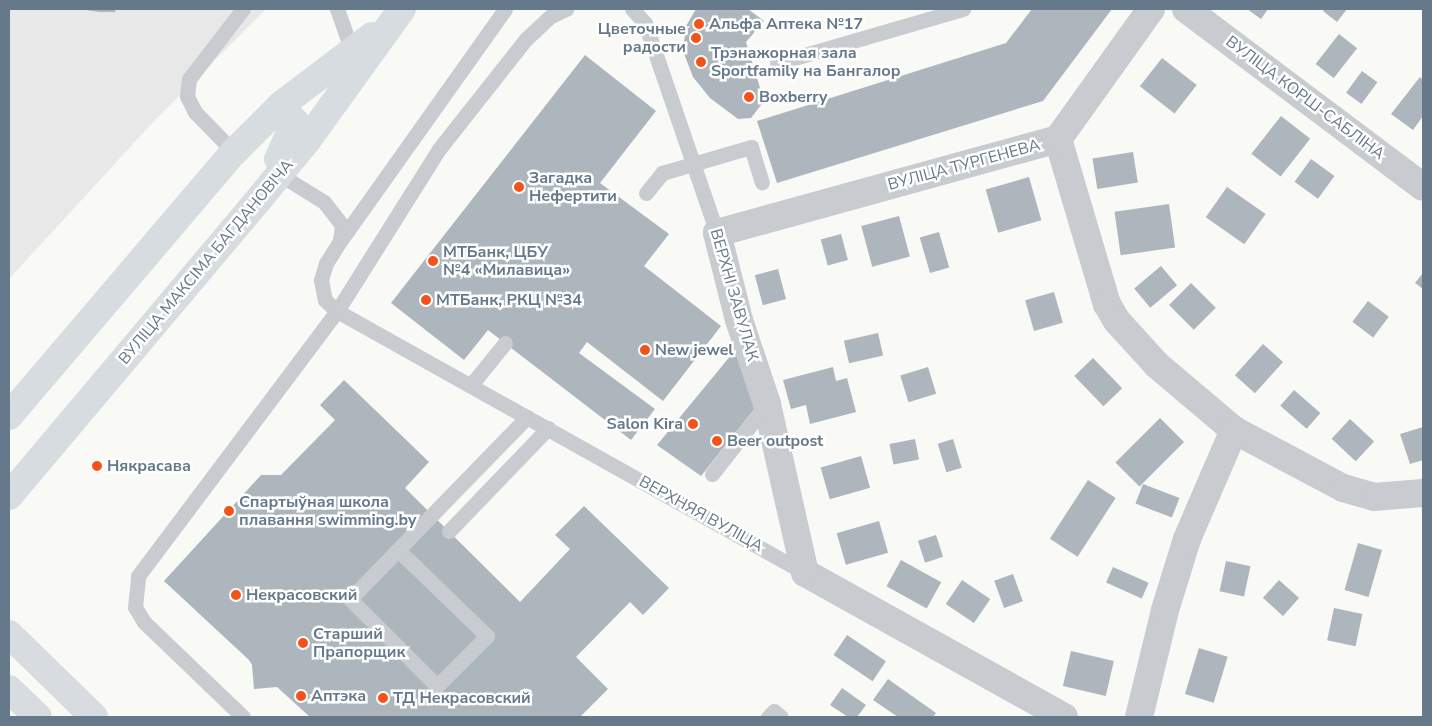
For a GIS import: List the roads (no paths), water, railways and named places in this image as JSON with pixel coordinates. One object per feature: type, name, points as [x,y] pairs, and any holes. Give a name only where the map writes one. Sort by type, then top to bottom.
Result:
[{"type":"main road","name":"ВУЛІЦА МАКСІМА БАГДАНОВІЧА","points":[[9,416],[234,152],[282,105],[397,15]]},
{"type":"main road","name":"ВУЛІЦА МАКСІМА БАГДАНОВІЧА","points":[[9,496],[260,199],[397,15]]},
{"type":"main road","points":[[260,199],[295,122],[282,105]]},
{"type":"main road","points":[[9,634],[94,717]]},
{"type":"main road","points":[[9,689],[38,717]]},
{"type":"street","name":"ВУЛІЦА ТУРГЕНЕВА","points":[[716,233],[1058,139],[1151,9]]},
{"type":"street","name":"ВУЛІЦА КОРШ-САБЛІНА","points":[[1186,9],[1423,187]]},
{"type":"street","points":[[1058,139],[1100,287],[1112,312],[1157,365],[1234,430],[1358,494],[1392,497],[1423,493]]},
{"type":"street","name":"ВЕРХНІ ЗАВУЛАК","points":[[716,233],[739,320],[767,404],[805,573]]},
{"type":"street","points":[[1139,717],[1184,548],[1234,430]]},
{"type":"street","name":"ВЕРХНЯЯ ВУЛІЦА","points":[[805,573],[1064,717]]},
{"type":"lane","points":[[234,152],[195,112],[187,96],[189,79],[243,9]]},
{"type":"lane","points":[[337,9],[352,51]]},
{"type":"lane","points":[[338,311],[325,300],[321,280],[326,263],[505,9]]},
{"type":"lane","points":[[243,717],[144,622],[135,607],[134,593],[138,576],[338,311],[439,149],[526,39],[551,16],[566,9]]},
{"type":"lane","name":"ВЕРХНІ ЗАВУЛАК","points":[[632,9],[645,23],[716,233]]},
{"type":"lane","points":[[777,63],[964,9]]},
{"type":"lane","points":[[646,193],[662,173],[751,148],[762,182]]},
{"type":"lane","points":[[280,174],[324,202],[336,214],[342,225],[340,241]]},
{"type":"lane","name":"ВЕРХНЯЯ ВУЛІЦА","points":[[338,311],[805,573]]},
{"type":"lane","points":[[471,385],[505,343]]},
{"type":"lane","points":[[712,474],[767,404]]},
{"type":"lane","points":[[398,550],[487,636],[437,686],[350,599],[527,416]]},
{"type":"lane","points":[[449,531],[548,428]]},
{"type":"lane","points":[[768,717],[774,711],[781,717]]},
{"type":"place","name":"Альфа Аптека №17","points":[[699,24]]},
{"type":"place","name":"Цветочные радости","points":[[696,38]]},
{"type":"place","name":"Трэнажорная зала Sportfamily на Бангалор","points":[[701,62]]},
{"type":"place","name":"Boxberry","points":[[749,97]]},
{"type":"place","name":"Загадка Нефертити","points":[[519,187]]},
{"type":"place","name":"МТБанк, ЦБУ №4 «Милавица»","points":[[433,261]]},
{"type":"place","name":"МТБанк, РКЦ №34","points":[[426,300]]},
{"type":"place","name":"New jewel","points":[[645,350]]},
{"type":"place","name":"Salon Kira","points":[[693,424]]},
{"type":"place","name":"Beer outpost","points":[[717,441]]},
{"type":"place","name":"Някрасава","points":[[97,466]]},
{"type":"place","name":"Спартыўная школа плавання swimming.by","points":[[229,511]]},
{"type":"place","name":"Некрасовский","points":[[236,595]]},
{"type":"place","name":"Старший Прапорщик","points":[[303,643]]},
{"type":"place","name":"Аптэка","points":[[301,696]]},
{"type":"place","name":"ТД Некрасовский","points":[[383,698]]}]
